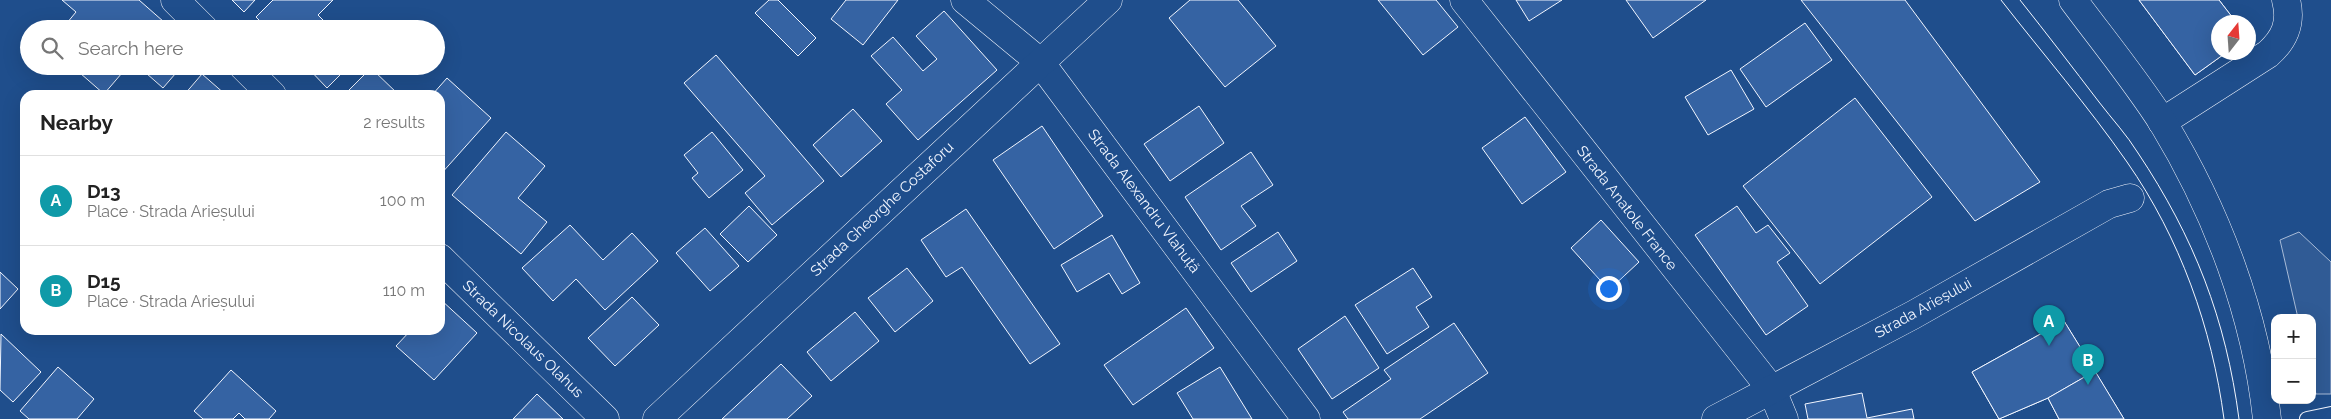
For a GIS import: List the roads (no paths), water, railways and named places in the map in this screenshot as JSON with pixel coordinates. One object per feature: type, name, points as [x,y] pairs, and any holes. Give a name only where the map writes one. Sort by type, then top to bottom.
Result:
[{"type":"street","points":[[174,0],[195,20]]},
{"type":"street","name":"Strada Alexandru Vlahuță","points":[[965,0],[1040,62],[1306,419]]},
{"type":"street","name":"Strada Gheorghe Costaforu","points":[[657,419],[1108,0]]},
{"type":"street","name":"Strada Anatole France","points":[[1464,0],[1772,390],[1784,419]]},
{"type":"street","points":[[2073,0],[2162,122],[2214,220],[2253,340],[2267,419]]},
{"type":"street","points":[[2162,122],[2277,46],[2284,36],[2289,22],[2286,0]]},
{"type":"street","points":[[252,75],[267,90]]},
{"type":"street","name":"Strada Arieșului","points":[[1716,419],[1913,315],[2109,204],[2130,198]]},
{"type":"street","name":"Strada Nicolaus Olahus","points":[[445,263],[605,419]]},
{"type":"lane","points":[[2307,419],[2331,414]]},
{"type":"tram line","points":[[2001,0],[2112,141],[2146,191],[2163,221],[2191,285],[2202,318],[2219,385],[2224,419]]},
{"type":"tram line","points":[[2020,0],[2129,140],[2158,184],[2176,216],[2205,280],[2216,313],[2226,347],[2239,419]]},
{"type":"place","name":"D13","points":[[2049,346]]},
{"type":"place","name":"D15","points":[[2088,385]]}]
